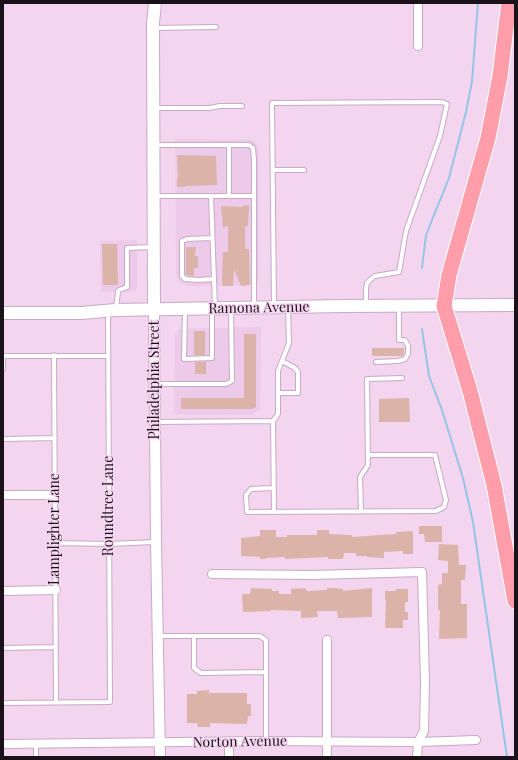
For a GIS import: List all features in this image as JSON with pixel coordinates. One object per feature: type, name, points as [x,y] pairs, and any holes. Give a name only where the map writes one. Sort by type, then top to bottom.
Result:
[{"type":"highway","points":[[509,3],[500,76],[488,138],[449,275],[444,306],[470,391],[494,485],[515,601]]},
{"type":"main road","name":"Philadelphia Street","points":[[154,310],[153,28],[155,3]]},
{"type":"main road","name":"Ramona Avenue","points":[[3,312],[82,313],[112,310],[213,310],[366,306],[514,305]]},
{"type":"street","points":[[418,3],[418,46]]},
{"type":"street","name":"Philadelphia Street","points":[[154,310],[160,757]]},
{"type":"street","points":[[3,494],[55,495]]},
{"type":"street","points":[[212,574],[313,575],[422,572],[425,681],[424,731],[418,742],[417,757]]},
{"type":"street","points":[[3,591],[56,590]]},
{"type":"street","points":[[327,640],[327,757]]},
{"type":"street","name":"Norton Avenue","points":[[3,744],[266,741],[418,742],[476,740]]},
{"type":"street","points":[[229,742],[229,757]]},
{"type":"lane","points":[[153,28],[216,27]]},
{"type":"lane","points":[[274,308],[272,103],[442,102],[447,104],[440,136],[406,231],[399,272],[375,276],[367,283],[366,306]]},
{"type":"lane","points":[[154,108],[209,108],[220,106],[242,106]]},
{"type":"lane","points":[[154,145],[249,145],[252,148],[254,196],[254,308]]},
{"type":"lane","points":[[229,145],[229,196]]},
{"type":"lane","points":[[273,170],[304,170]]},
{"type":"lane","points":[[154,196],[254,196]]},
{"type":"lane","points":[[185,310],[184,359],[212,358],[214,279],[211,196]]},
{"type":"lane","points":[[212,238],[187,239],[182,241],[182,276],[185,279],[214,279]]},
{"type":"lane","name":"Roundtree Lane","points":[[56,702],[110,702],[108,356],[112,310],[118,292],[127,287],[127,248],[154,247]]},
{"type":"lane","points":[[376,362],[398,361],[405,359],[408,354],[408,346],[405,340],[399,340],[399,306]]},
{"type":"lane","points":[[274,512],[273,421],[278,414],[278,371],[289,343],[288,308]]},
{"type":"lane","points":[[155,384],[226,384],[232,381],[231,309]]},
{"type":"lane","name":"Lamplighter Lane","points":[[54,355],[56,702]]},
{"type":"lane","points":[[3,369],[3,356],[108,356]]},
{"type":"lane","points":[[278,393],[298,393],[298,372],[295,368],[282,361]]},
{"type":"lane","points":[[361,511],[360,477],[368,465],[367,379],[402,378]]},
{"type":"lane","points":[[155,422],[273,421]]},
{"type":"lane","points":[[3,440],[55,438]]},
{"type":"lane","points":[[273,488],[251,489],[246,495],[247,512],[436,511],[444,507],[446,500],[435,455],[368,455]]},
{"type":"lane","points":[[55,542],[109,544],[156,542]]},
{"type":"lane","points":[[158,636],[260,636],[266,640],[266,741]]},
{"type":"lane","points":[[194,636],[194,668],[201,673],[266,672]]},
{"type":"lane","points":[[3,648],[56,647]]},
{"type":"lane","points":[[3,703],[56,702]]},
{"type":"lane","points":[[36,743],[36,757]]},
{"type":"shaded area","points":[[175,139],[252,140],[257,144],[259,153],[259,281],[257,285],[189,286],[182,284],[178,280],[176,275]]},
{"type":"shaded area","points":[[137,240],[137,289],[134,292],[101,292],[100,241]]},
{"type":"shaded area","points":[[261,328],[260,409],[252,415],[174,414],[175,335],[179,329]]},
{"type":"building","points":[[177,155],[216,156],[217,185],[177,187]]},
{"type":"building","points":[[249,205],[248,226],[245,226],[245,249],[249,249],[250,285],[241,286],[234,269],[233,286],[222,286],[223,252],[228,252],[228,226],[223,227],[221,206],[242,207]]},
{"type":"building","points":[[102,244],[117,244],[118,285],[103,285]]},
{"type":"building","points":[[186,247],[196,247],[195,256],[198,256],[198,268],[194,268],[194,276],[186,275]]},
{"type":"building","points":[[194,331],[205,331],[205,355],[194,355]]},
{"type":"building","points":[[244,334],[256,334],[256,407],[252,409],[181,409],[181,398],[244,398]]},
{"type":"building","points":[[372,348],[404,348],[404,353],[403,356],[372,356]]},
{"type":"building","points":[[195,362],[206,362],[206,374],[195,374]]},
{"type":"building","points":[[409,398],[410,422],[379,422],[379,399]]},
{"type":"building","points":[[419,526],[442,526],[442,542],[425,542],[424,534],[419,534]]},
{"type":"building","points":[[260,530],[276,530],[276,537],[287,537],[287,535],[317,535],[317,530],[329,530],[329,534],[352,535],[352,537],[396,534],[396,532],[413,531],[413,554],[403,554],[403,551],[384,552],[384,558],[356,556],[356,553],[344,553],[343,559],[328,559],[328,557],[285,559],[285,557],[260,559],[260,557],[241,556],[241,538],[260,536]]},
{"type":"building","points":[[439,544],[458,545],[459,565],[466,565],[465,580],[461,580],[461,604],[467,604],[467,638],[439,639],[440,610],[438,610],[438,585],[442,584],[442,573],[448,573],[448,561],[438,560]]},
{"type":"building","points":[[251,588],[272,589],[272,591],[279,591],[279,594],[291,594],[291,589],[305,588],[307,591],[335,588],[343,589],[343,591],[372,588],[372,617],[338,618],[337,611],[317,611],[318,617],[301,618],[301,611],[271,610],[243,612],[242,594],[250,594]]},
{"type":"building","points":[[396,589],[408,589],[408,602],[405,602],[405,612],[408,612],[408,620],[403,620],[403,628],[385,628],[385,591],[396,591]]},
{"type":"building","points":[[209,690],[209,693],[247,693],[247,704],[251,704],[251,716],[248,716],[247,724],[210,723],[210,727],[198,727],[197,723],[187,723],[187,694],[197,694],[197,691]]},
{"type":"waterway","points":[[422,268],[426,235],[449,178],[466,112],[472,81],[478,3]]},
{"type":"waterway","points":[[422,329],[429,376],[442,410],[463,478],[473,522],[507,757]]}]
